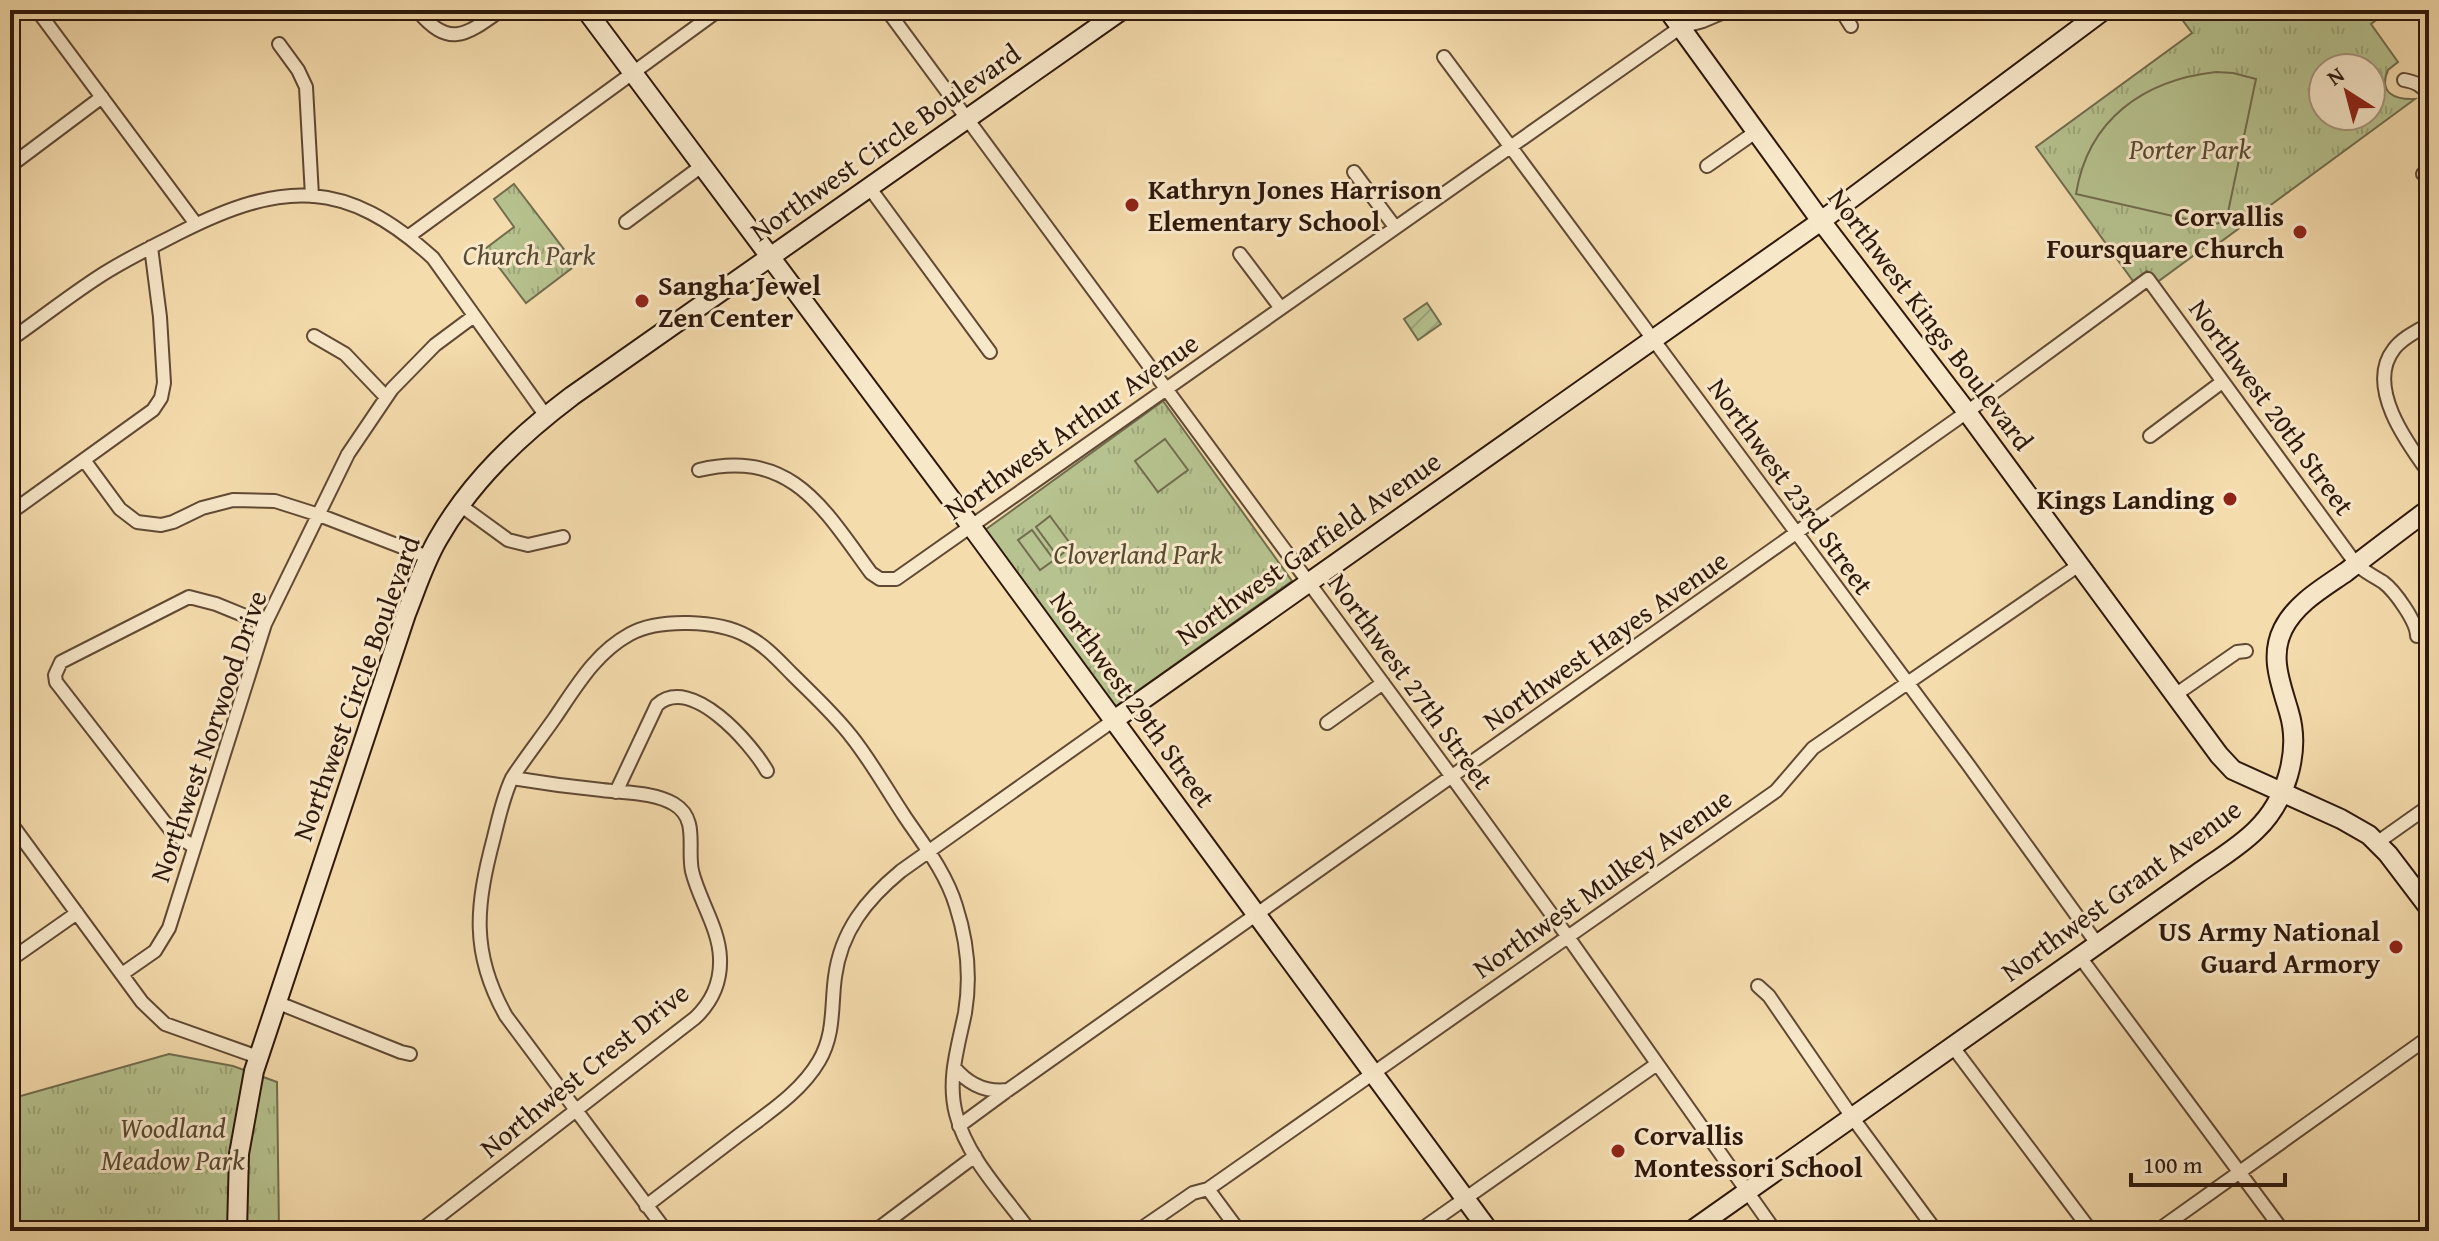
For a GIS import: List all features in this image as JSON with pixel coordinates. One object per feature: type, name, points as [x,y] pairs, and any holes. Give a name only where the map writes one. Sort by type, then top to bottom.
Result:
[{"type":"street","points":[[37,10],[196,224]]},
{"type":"street","points":[[417,10],[433,27],[452,35],[472,31],[501,10]]},
{"type":"street","name":"Northwest 29th Street","points":[[586,10],[971,526],[1489,1231]]},
{"type":"street","points":[[409,236],[719,10]]},
{"type":"street","name":"Northwest 27th Street","points":[[887,10],[1452,777],[1775,1231]]},
{"type":"street","name":"Northwest Circle Boulevard","points":[[237,1231],[239,1154],[258,1057],[389,661],[428,557],[460,505],[500,456],[546,416],[1122,10]]},
{"type":"street","name":"Northwest Kings Boulevard","points":[[1668,10],[1821,221],[1967,412],[2227,764],[2247,777],[2350,824],[2378,842],[2429,908]]},
{"type":"street","name":"Northwest Arthur Avenue","points":[[699,470],[735,465],[768,469],[784,476],[822,506],[871,573],[887,580],[901,576],[1681,27],[1729,10]]},
{"type":"street","points":[[1841,10],[1851,26]]},
{"type":"street","name":"Northwest Garfield Avenue","points":[[646,1206],[788,1097],[810,1076],[828,1040],[835,978],[849,931],[877,891],[1821,221],[2104,10]]},
{"type":"street","points":[[279,44],[306,87],[312,196]]},
{"type":"street","name":"Northwest 23rd Street","points":[[1444,57],[2098,945]]},
{"type":"street","points":[[2404,80],[2415,82],[2429,95]]},
{"type":"street","points":[[10,166],[102,97]]},
{"type":"street","points":[[1707,166],[1757,131]]},
{"type":"street","points":[[626,222],[703,165]]},
{"type":"street","points":[[1354,172],[1395,227]]},
{"type":"street","points":[[869,187],[990,352]]},
{"type":"street","points":[[10,340],[100,276],[196,224],[244,204],[269,198],[312,196],[363,208],[388,221],[433,258],[546,416]]},
{"type":"street","points":[[10,513],[153,410],[163,391],[161,328],[151,247]]},
{"type":"street","points":[[1240,254],[1280,307]]},
{"type":"street","name":"Northwest Hayes Avenue","points":[[959,1126],[1796,534],[2148,279]]},
{"type":"street","name":"Northwest 20th Street","points":[[2148,279],[2356,564],[2389,588],[2415,625],[2417,636]]},
{"type":"street","name":"Northwest Norwood Drive","points":[[122,974],[162,943],[265,624],[348,454],[385,396],[435,345],[474,316]]},
{"type":"street","points":[[2429,324],[2393,350],[2384,379],[2391,412],[2400,431],[2429,473]]},
{"type":"street","points":[[314,336],[345,354],[385,396]]},
{"type":"street","points":[[2150,436],[2222,382]]},
{"type":"street","points":[[84,460],[120,509],[137,522],[161,525],[202,508],[233,500],[275,501],[428,557]]},
{"type":"street","points":[[460,505],[508,540],[528,545],[563,537]]},
{"type":"street","name":"Northwest Grant Avenue","points":[[1691,1231],[2247,839],[2271,812],[2291,767],[2293,737],[2290,714],[2276,666],[2280,637],[2292,615],[2429,509]]},
{"type":"street","name":"Northwest Mulkey Avenue","points":[[1142,1228],[1193,1193],[1208,1189],[1776,791],[1813,748],[2079,565]]},
{"type":"street","points":[[194,847],[173,833],[90,727],[56,682],[56,668],[61,662],[189,597],[216,604],[265,624]]},
{"type":"street","points":[[666,1231],[506,1016],[491,988],[482,959],[479,927],[485,869],[505,792],[579,681],[593,664],[630,634],[652,626],[713,625],[730,628],[757,641],[832,714],[852,738],[951,891],[964,933],[968,991],[954,1067],[953,1101],[959,1126],[975,1156],[1030,1231]]},
{"type":"street","points":[[2175,695],[2237,652],[2246,651]]},
{"type":"street","points":[[1327,723],[1383,683]]},
{"type":"street","points":[[616,792],[657,705],[674,696],[701,705],[731,725],[767,771]]},
{"type":"street","name":"Northwest Crest Drive","points":[[420,1231],[702,1011],[711,999],[719,973],[719,949],[691,867],[691,831],[684,814],[672,802],[512,778]]},
{"type":"street","points":[[2378,842],[2429,806]]},
{"type":"street","points":[[10,822],[142,1002],[165,1024],[258,1057]]},
{"type":"street","points":[[10,960],[77,913]]},
{"type":"street","points":[[2080,957],[2283,1231]]},
{"type":"street","points":[[1758,986],[1769,996],[1852,1117],[1936,1231]]},
{"type":"street","points":[[276,1002],[410,1054]]},
{"type":"street","points":[[2157,1231],[2429,1037]]},
{"type":"street","points":[[1953,1047],[2091,1231]]},
{"type":"street","points":[[1419,1231],[1657,1064]]},
{"type":"street","points":[[954,1067],[975,1086],[986,1090],[1008,1090]]},
{"type":"street","points":[[876,1231],[975,1156]]},
{"type":"street","points":[[1208,1189],[1239,1231]]},
{"type":"green space","name":"Porter Park","points":[[2175,10],[2390,10],[2371,24],[2398,62],[2387,73],[2387,52],[2307,52],[2307,132],[2370,132],[2215,246],[2212,242],[2156,283],[2147,271],[2133,281],[2036,147],[2192,33]]},
{"type":"green space","points":[[2216,72],[2256,79],[2225,219],[2208,224],[2076,194],[2093,144],[2124,108],[2143,94],[2165,84]]},
{"type":"green space","name":"Porter Park","points":[[2387,90],[2401,98],[2415,99],[2387,120]]},
{"type":"green space","name":"Church Park","points":[[514,184],[576,265],[526,303],[485,249],[514,227],[494,199]]},
{"type":"green space","points":[[1427,303],[1441,324],[1418,340],[1404,319]]},
{"type":"green space","name":"Cloverland Park","points":[[1163,401],[1292,581],[1115,707],[985,530]]},
{"type":"green space","points":[[1165,439],[1188,470],[1158,492],[1135,461]]},
{"type":"green space","points":[[1050,516],[1072,546],[1058,557],[1036,527]]},
{"type":"green space","points":[[1032,530],[1054,560],[1040,570],[1018,540]]},
{"type":"green space","name":"Woodland Meadow Park","points":[[169,1054],[233,1066],[277,1082],[279,1231],[10,1231],[10,1099]]},
{"type":"waterway","points":[[2199,10],[2248,10]]},
{"type":"place","name":"Kathryn Jones Harrison Elementary School","points":[[1132,205]]},
{"type":"place","name":"Corvallis Foursquare Church","points":[[2300,232]]},
{"type":"place","name":"Sangha Jewel Zen Center","points":[[642,301]]},
{"type":"place","name":"Kings Landing","points":[[2230,499]]},
{"type":"place","name":"US Army National Guard Armory","points":[[2396,947]]},
{"type":"place","name":"Corvallis Montessori School","points":[[1618,1151]]}]
